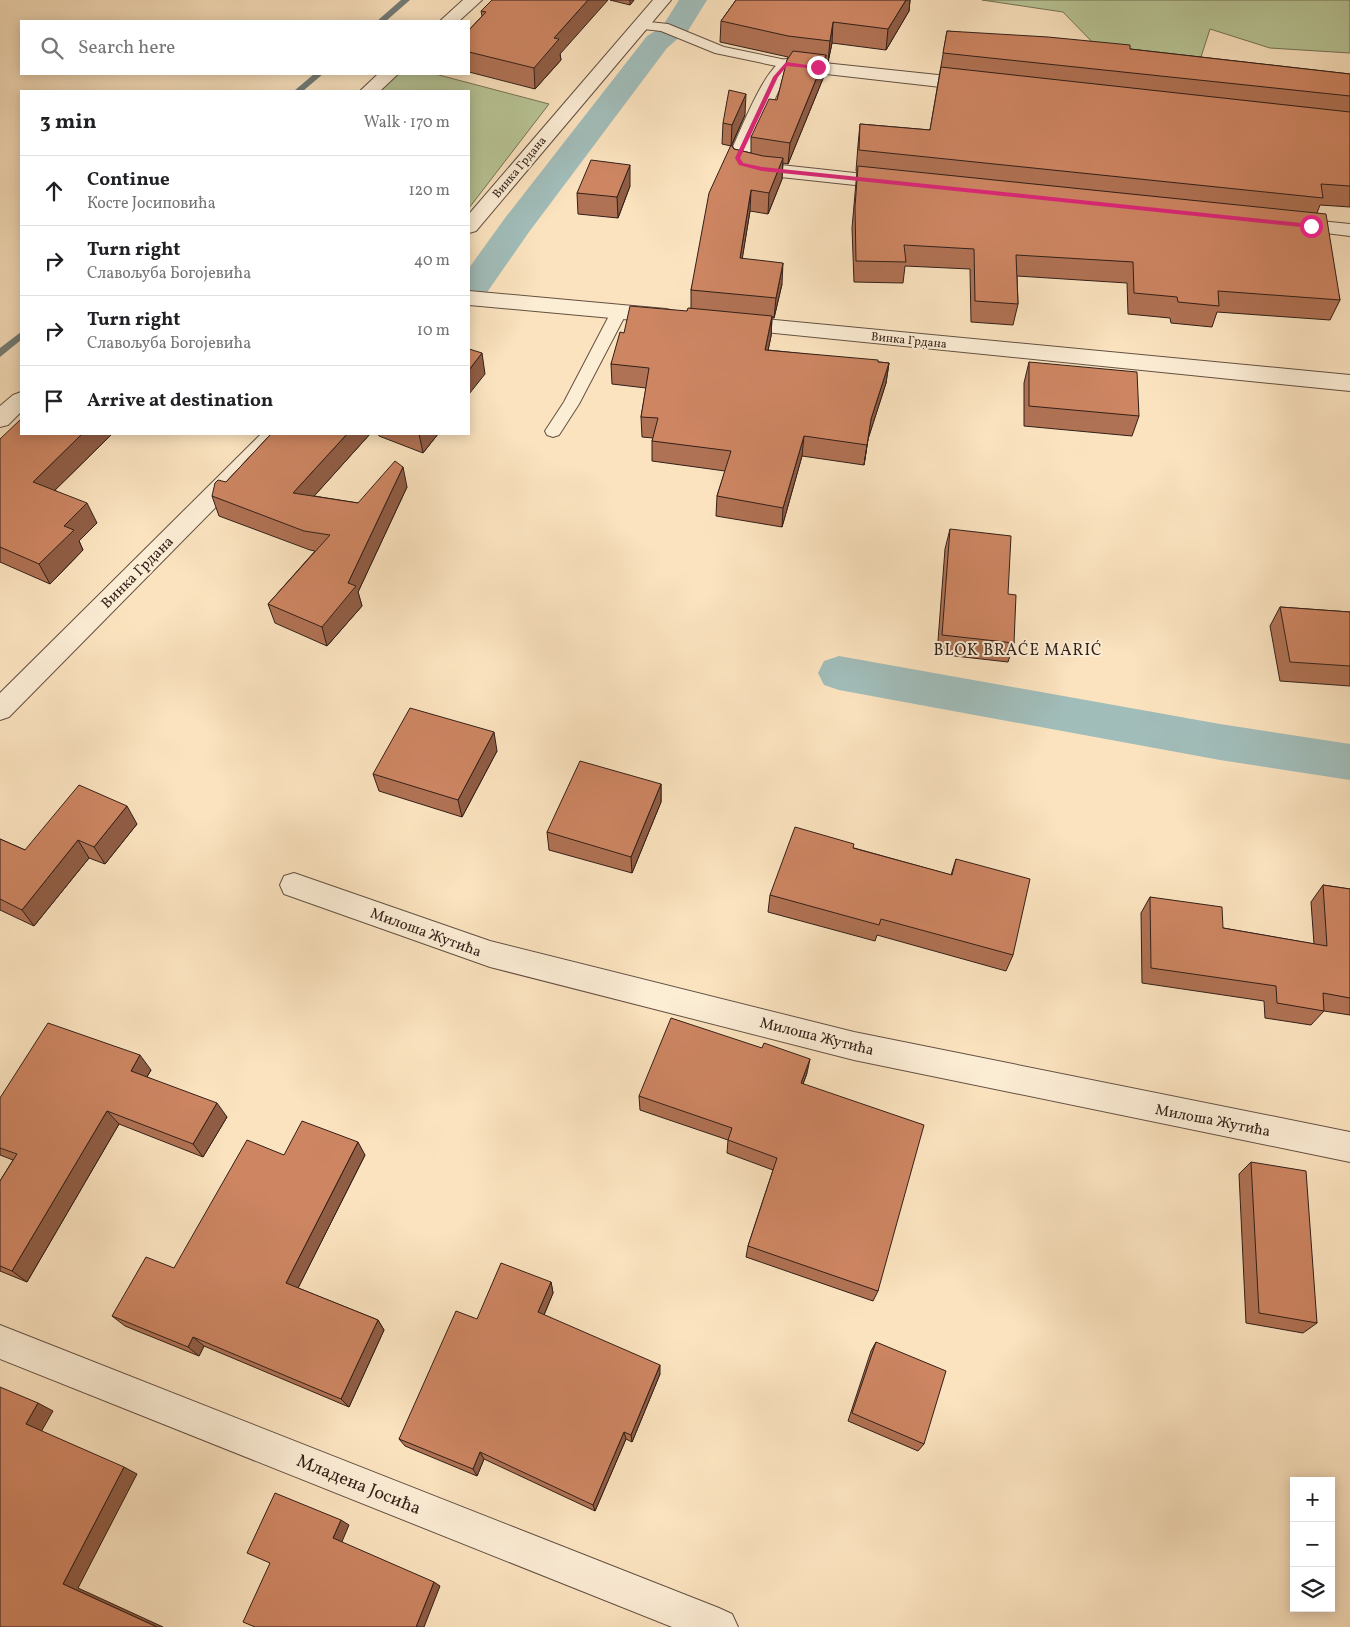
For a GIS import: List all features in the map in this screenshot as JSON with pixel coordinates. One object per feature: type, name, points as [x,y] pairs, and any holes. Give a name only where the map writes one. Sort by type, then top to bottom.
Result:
[{"type":"street","points":[[450,20],[473,0]]},
{"type":"street","name":"Винка Грдана","points":[[470,226],[662,0]]},
{"type":"street","points":[[909,184],[756,168],[741,164],[738,158],[775,77],[786,64],[996,87]]},
{"type":"street","points":[[370,90],[388,75]]},
{"type":"street","points":[[1272,222],[1350,230]]},
{"type":"street","points":[[470,298],[688,318]]},
{"type":"street","name":"Винка Грдана","points":[[718,321],[1350,383]]},
{"type":"street","points":[[0,419],[20,401]]},
{"type":"street","name":"Винка Грдана","points":[[0,710],[273,435]]},
{"type":"street","name":"Милоша Жутића","points":[[294,885],[490,954],[854,1046],[1350,1147]]},
{"type":"street","name":"Младена Јосића","points":[[0,1342],[719,1627]]},
{"type":"lane","points":[[640,25],[662,27],[720,50],[786,64]]},
{"type":"lane","points":[[553,432],[571,404],[619,312]]},
{"type":"green space","points":[[982,0],[1350,0],[1350,53],[1270,48],[1210,29],[1201,57],[1099,49],[1063,12]]},
{"type":"green space","points":[[396,75],[439,75],[549,104],[470,207],[470,90],[378,90]]},
{"type":"building","points":[[492,0],[588,0],[554,38],[559,39],[534,68],[470,52],[470,29],[486,12],[481,11]]},
{"type":"building","points":[[736,0],[906,0],[888,29],[833,22],[830,41],[788,36],[721,21]]},
{"type":"building","points":[[947,31],[1048,37],[1130,45],[1130,49],[1350,74],[1350,96],[943,53]]},
{"type":"building","points":[[793,51],[826,55],[790,143],[751,137],[769,99],[777,100],[787,60]]},
{"type":"building","points":[[941,67],[1350,112],[1350,186],[1321,184],[1323,198],[859,150],[860,124],[930,130]]},
{"type":"building","points":[[729,90],[746,94],[732,125],[723,123]]},
{"type":"building","points":[[731,145],[734,149],[763,156],[783,158],[769,193],[751,190],[740,258],[783,263],[776,298],[691,290],[709,193]]},
{"type":"building","points":[[591,160],[630,165],[617,197],[577,193]]},
{"type":"building","points":[[858,166],[1326,214],[1340,300],[1218,291],[1219,306],[1178,302],[1177,297],[1134,293],[1133,262],[1016,255],[1018,304],[975,301],[974,249],[904,245],[906,262],[856,261],[855,207]]},
{"type":"building","points":[[630,306],[687,311],[688,308],[772,316],[765,350],[878,360],[878,362],[889,363],[871,419],[867,445],[804,436],[783,508],[717,496],[731,451],[652,441],[658,418],[641,417],[649,368],[611,364],[620,332],[624,333]]},
{"type":"building","points":[[470,349],[482,353],[470,369]]},
{"type":"building","points":[[1029,362],[1137,372],[1139,416],[1029,406]]},
{"type":"building","points":[[20,420],[20,435],[81,435],[33,482],[87,503],[64,526],[74,530],[39,564],[0,547],[0,439]]},
{"type":"building","points":[[270,435],[346,435],[293,493],[358,503],[395,461],[403,467],[348,583],[356,586],[322,627],[268,604],[330,535],[304,531],[212,496],[215,483],[218,480],[226,482]]},
{"type":"building","points":[[950,529],[1011,536],[1008,594],[1016,595],[1014,643],[942,635]]},
{"type":"building","points":[[1280,607],[1350,612],[1350,666],[1290,662]]},
{"type":"building","points":[[410,708],[494,732],[458,800],[373,774]]},
{"type":"building","points":[[580,761],[661,784],[631,857],[547,832]]},
{"type":"building","points":[[79,785],[127,806],[94,847],[78,840],[22,910],[0,899],[0,839],[25,850]]},
{"type":"building","points":[[795,827],[854,844],[853,848],[952,875],[956,859],[1030,879],[1013,955],[881,919],[879,925],[770,895]]},
{"type":"building","points":[[1323,885],[1350,889],[1350,998],[1323,993],[1324,1011],[1277,1003],[1276,986],[1151,968],[1150,897],[1222,907],[1223,928],[1327,946]]},
{"type":"building","points":[[671,1018],[762,1048],[764,1043],[810,1059],[801,1083],[924,1125],[878,1291],[748,1246],[777,1158],[728,1140],[732,1128],[639,1096]]},
{"type":"building","points":[[48,1023],[140,1055],[131,1071],[217,1103],[193,1144],[107,1111],[12,1271],[0,1266],[0,1181],[17,1154],[0,1148],[0,1098]]},
{"type":"building","points":[[302,1121],[358,1142],[286,1283],[378,1320],[341,1399],[193,1337],[188,1347],[112,1316],[146,1257],[174,1268],[247,1140],[284,1155]]},
{"type":"building","points":[[1251,1162],[1306,1171],[1317,1323],[1259,1313]]},
{"type":"building","points":[[501,1263],[551,1282],[538,1312],[660,1365],[631,1435],[624,1432],[593,1505],[480,1452],[473,1469],[399,1439],[456,1311],[477,1319]]},
{"type":"building","points":[[876,1342],[946,1371],[924,1444],[852,1413]]},
{"type":"building","points":[[0,1387],[38,1403],[26,1424],[124,1467],[63,1584],[157,1627],[0,1627]]},
{"type":"building","points":[[275,1493],[341,1520],[333,1538],[434,1582],[416,1627],[255,1627],[243,1622],[270,1563],[247,1553]]},
{"type":"waterway","points":[[382,20],[406,0]]},
{"type":"waterway","points":[[676,28],[693,0]]},
{"type":"waterway","points":[[470,292],[517,225],[657,42],[668,34]]},
{"type":"waterway","points":[[299,90],[318,75]]},
{"type":"waterway","points":[[0,354],[20,336]]},
{"type":"waterway","points":[[839,673],[1220,742],[1350,762]]},
{"type":"district","name":"BLOK BRAĆE MARIĆ","points":[[1018,649]]},
{"type":"route","points":[[818,67],[786,64],[775,77],[738,158],[741,164],[762,169],[1311,226]]}]
